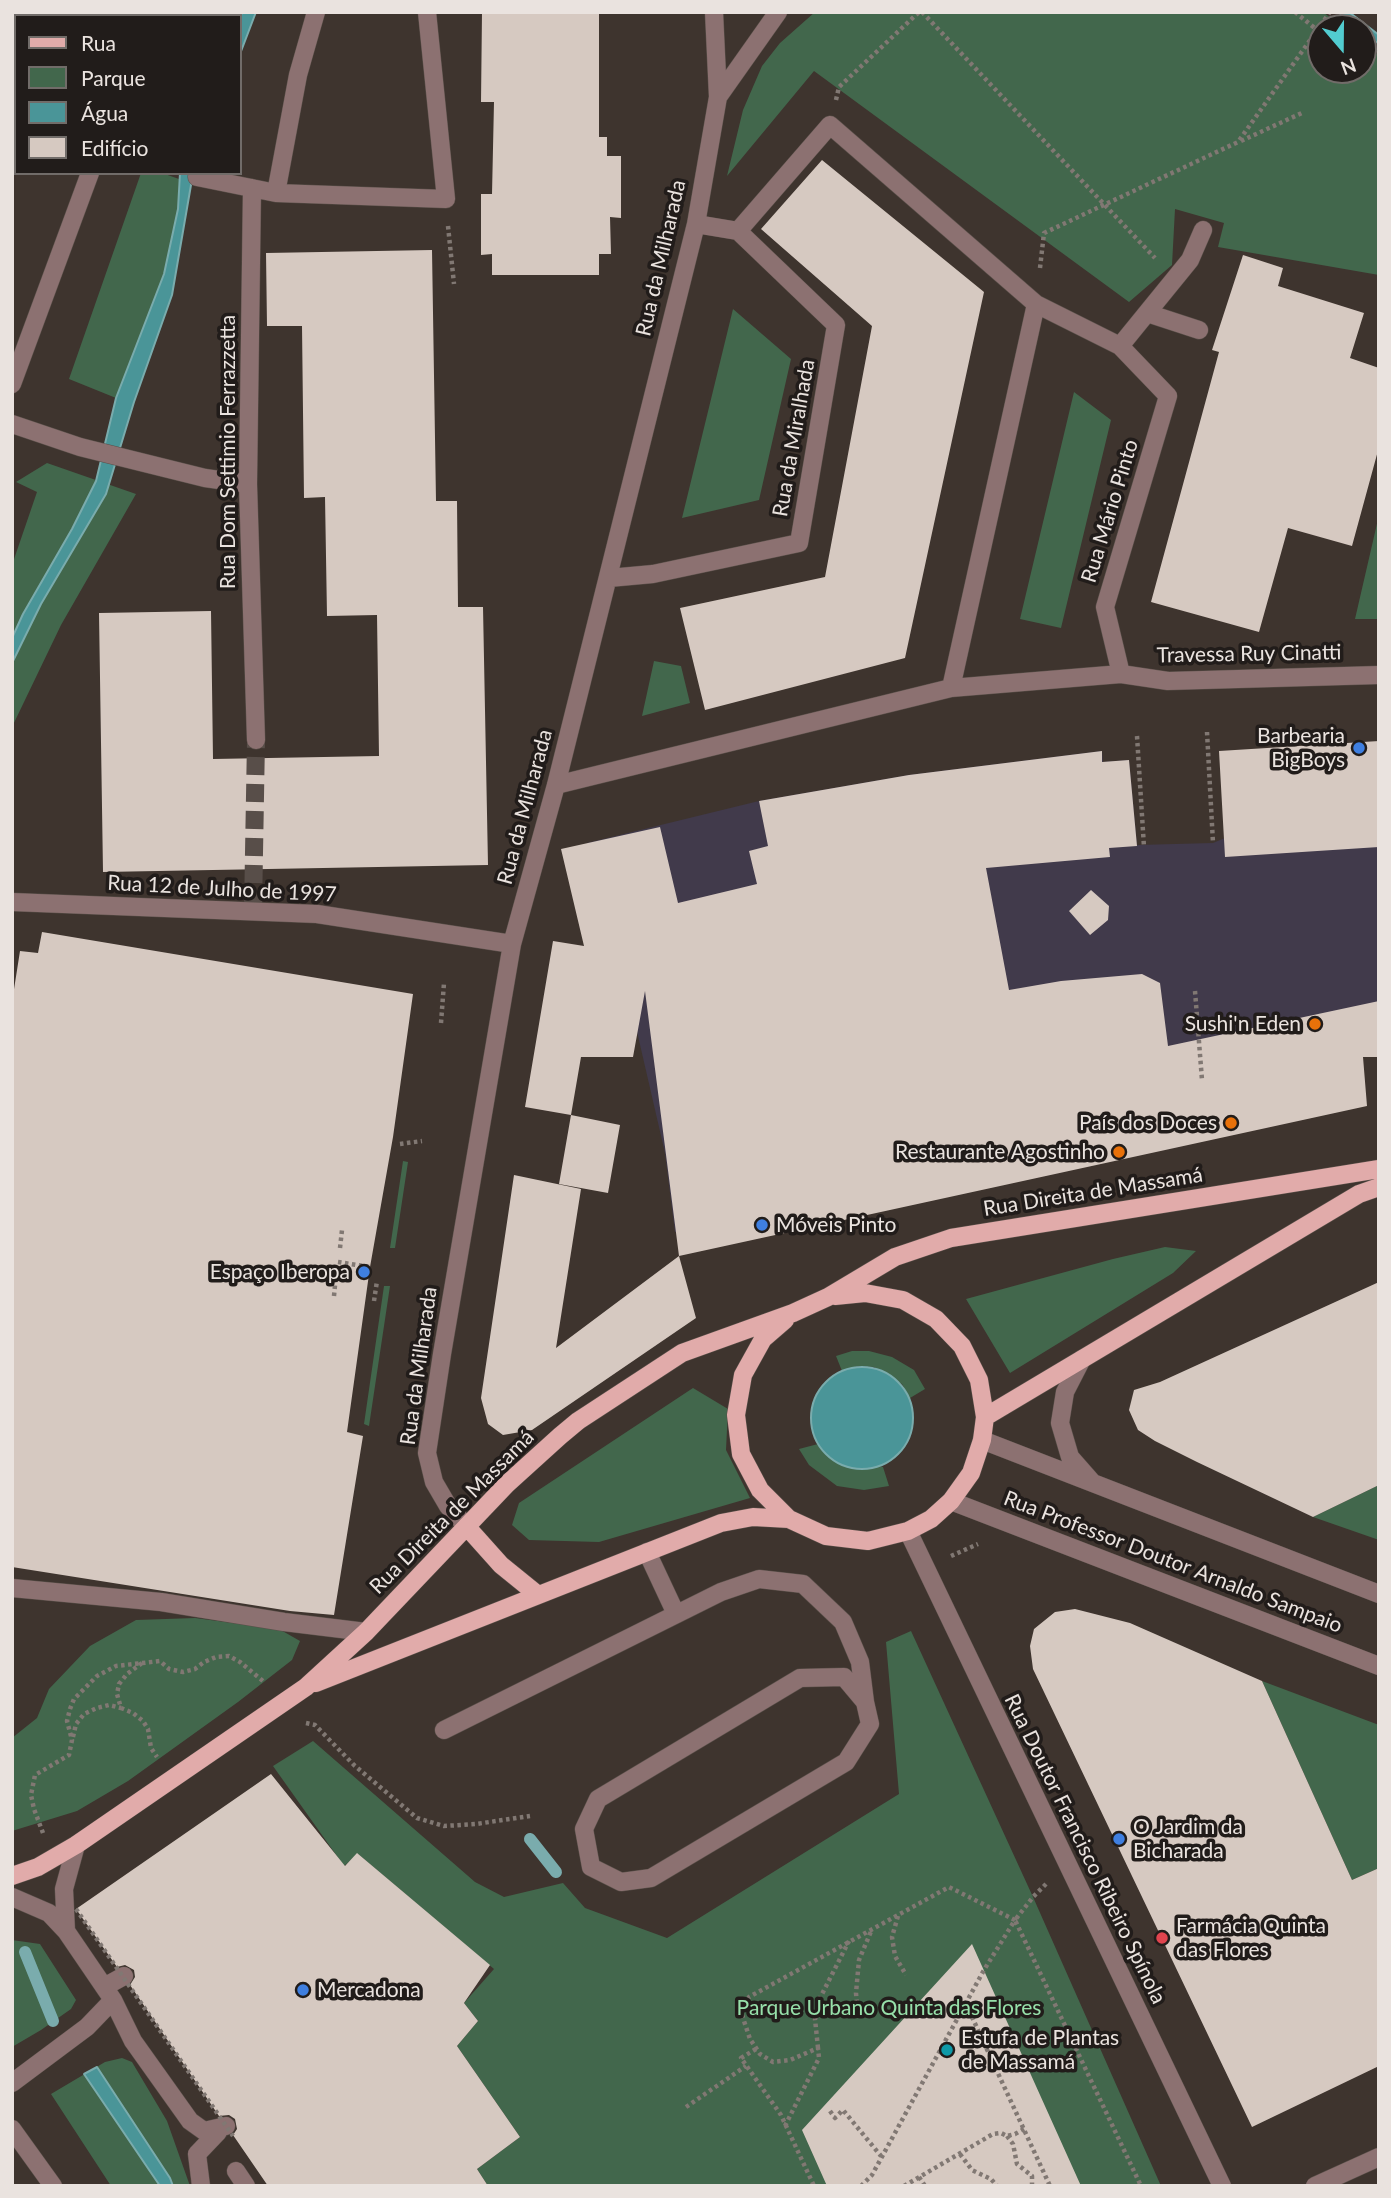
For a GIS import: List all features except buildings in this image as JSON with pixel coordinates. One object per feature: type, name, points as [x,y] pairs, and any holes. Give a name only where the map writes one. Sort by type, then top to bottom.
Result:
[{"type":"main road","name":"Rua Direita de Massamá","points":[[12,1876],[57,1857],[76,1845],[306,1687],[366,1632],[507,1484],[578,1421],[682,1353],[793,1313],[828,1297],[895,1257],[951,1238],[1379,1169]]},
{"type":"main road","points":[[985,1417],[1359,1194],[1379,1187]]},
{"type":"main road","name":"Rua Direita de Massamá","points":[[793,1313],[763,1339],[743,1375],[736,1415],[741,1454],[760,1490],[789,1518],[826,1536],[867,1541],[908,1531],[931,1519],[951,1501],[971,1473],[982,1440],[985,1417],[979,1380],[962,1346],[936,1319],[903,1300],[865,1293],[828,1297]]},
{"type":"main road","name":"Rua Direita de Massamá","points":[[306,1687],[721,1523],[753,1517],[789,1518]]},
{"type":"main road","points":[[467,1527],[501,1565],[538,1595]]},
{"type":"street","points":[[276,193],[298,75],[316,12]]},
{"type":"street","points":[[197,177],[276,193],[446,199],[427,12]]},
{"type":"street","points":[[714,12],[718,97]]},
{"type":"street","points":[[718,97],[778,12]]},
{"type":"street","name":"Rua da Milharada","points":[[467,1527],[448,1506],[434,1482],[427,1454],[512,944],[609,578],[696,224],[718,97]]},
{"type":"street","points":[[696,224],[738,231],[830,125]]},
{"type":"street","name":"Rua Mário Pinto","points":[[830,125],[1036,304],[1120,346],[1168,397],[1105,607],[1121,674]]},
{"type":"street","points":[[12,384],[89,175]]},
{"type":"street","name":"Rua Dom Settimio Ferrazzetta","points":[[252,188],[248,484],[256,740]]},
{"type":"street","points":[[1120,346],[1190,260],[1203,230]]},
{"type":"street","name":"Rua da Miralhada","points":[[609,578],[653,574],[799,543],[836,325],[738,231]]},
{"type":"street","points":[[951,688],[1036,304]]},
{"type":"street","points":[[1147,313],[1199,330]]},
{"type":"street","points":[[12,424],[93,450],[205,478],[248,484]]},
{"type":"street","points":[[556,785],[951,688],[1121,674]]},
{"type":"street","name":"Travessa Ruy Cinatti","points":[[1121,674],[1168,681],[1379,675]]},
{"type":"street","name":"Rua 12 de Julho de 1997","points":[[12,902],[317,914],[512,944]]},
{"type":"street","points":[[1082,1359],[1065,1392],[1060,1423],[1070,1457],[1094,1484]]},
{"type":"street","name":"Rua Professor Doutor Arnaldo Sampaio","points":[[982,1440],[1379,1594]]},
{"type":"street","name":"Rua Professor Doutor Arnaldo Sampaio","points":[[951,1501],[1379,1666]]},
{"type":"street","name":"Rua Doutor Francisco Ribeiro Spínola","points":[[908,1531],[1222,2186]]},
{"type":"street","points":[[647,1552],[676,1614]]},
{"type":"street","points":[[444,1730],[721,1592],[760,1579],[803,1584],[843,1622],[860,1662],[870,1724],[846,1762],[835,1769],[651,1878],[621,1882],[591,1867],[584,1829],[597,1799],[800,1678],[844,1678],[865,1702]]},
{"type":"street","points":[[12,1588],[161,1602],[366,1632]]},
{"type":"street","points":[[66,1931],[64,1889],[76,1845]]},
{"type":"street","points":[[12,1896],[49,1913],[66,1931],[109,1993],[133,2040],[190,2120],[204,2131],[226,2131]]},
{"type":"street","points":[[12,2083],[87,2027],[109,1993],[124,1976]]},
{"type":"street","points":[[12,2129],[53,2186]]},
{"type":"street","points":[[201,2186],[197,2154],[226,2131]]},
{"type":"street","points":[[1315,2186],[1379,2157]]},
{"type":"path","points":[[830,125],[839,87],[920,12],[1163,267]]},
{"type":"path","points":[[1238,142],[1307,44]]},
{"type":"path","points":[[1036,304],[1044,233],[1304,112]]},
{"type":"path","points":[[446,199],[454,284]]},
{"type":"path","points":[[1208,732],[1213,843]]},
{"type":"path","points":[[1137,736],[1144,846]]},
{"type":"path","points":[[441,1023],[444,983]]},
{"type":"path","points":[[1195,991],[1202,1080]]},
{"type":"path","points":[[400,1144],[422,1141]]},
{"type":"path","points":[[340,1248],[342,1230]]},
{"type":"path","points":[[338,1262],[370,1266]]},
{"type":"path","points":[[334,1296],[336,1275]]},
{"type":"path","points":[[374,1301],[377,1281]]},
{"type":"path","points":[[924,1568],[982,1542]]},
{"type":"path","points":[[72,1741],[67,1721],[74,1699],[97,1676],[106,1671],[116,1666],[160,1661],[170,1670],[183,1672],[195,1669],[216,1657],[229,1656],[264,1682],[280,1704],[301,1722],[315,1725],[354,1765],[417,1818],[444,1826],[530,1816]]},
{"type":"path","points":[[121,1708],[117,1694],[119,1684],[142,1662]]},
{"type":"path","points":[[57,1857],[38,1824],[31,1795],[35,1775],[69,1755],[76,1724],[84,1714],[109,1705],[133,1713],[148,1729],[151,1748],[173,1778]]},
{"type":"path","points":[[861,2186],[872,2175],[1015,1920],[1033,1896],[1068,1865]]},
{"type":"path","points":[[818,2048],[790,2060],[773,2062],[756,2049],[750,2039],[741,2012],[749,1997],[949,1887],[1015,1920],[1141,2186]]},
{"type":"path","points":[[76,1909],[226,2131]]},
{"type":"path","points":[[898,1915],[892,1937],[895,1955],[906,1975]]},
{"type":"path","points":[[858,2017],[856,1993],[859,1960],[872,1929]]},
{"type":"path","points":[[785,2126],[819,2057],[815,2019],[819,2000],[849,1941]]},
{"type":"path","points":[[966,2004],[1050,2186]]},
{"type":"path","points":[[756,2049],[741,2058],[781,2115],[814,2186]]},
{"type":"path","points":[[686,2107],[746,2066]]},
{"type":"path","points":[[830,2111],[835,2118],[843,2110],[881,2156]]},
{"type":"path","points":[[1007,2136],[1024,2129]]},
{"type":"path","points":[[904,2186],[993,2134],[1001,2133],[1013,2144],[1015,2160],[1032,2176],[1032,2186]]},
{"type":"path","points":[[960,2154],[972,2169],[996,2185]]},
{"type":"path","points":[[919,2177],[925,2186]]},
{"type":"shaded area","points":[[1379,741],[1379,1057],[1361,1057],[1365,1082],[675,1232],[665,1153],[614,932],[587,843],[759,801],[909,775],[1102,751],[1103,762],[1129,760],[1137,845],[1213,843]]},
{"type":"green space","points":[[815,12],[1323,12],[1326,14],[1307,14],[1307,84],[1377,84],[1377,54],[1379,56],[1379,275],[1218,247],[1224,223],[1175,209],[1172,265],[1129,302],[814,71],[727,176],[743,110],[762,66],[780,43]]},
{"type":"green space","points":[[140,175],[168,175],[179,179],[178,209],[164,274],[116,398],[69,379]]},
{"type":"green space","points":[[733,309],[791,359],[759,500],[682,518]]},
{"type":"green space","points":[[1074,392],[1111,420],[1061,628],[1020,619]]},
{"type":"green space","points":[[47,463],[136,494],[61,625],[12,727],[12,565],[37,492],[16,482]]},
{"type":"green space","points":[[1379,515],[1379,619],[1355,619]]},
{"type":"green space","points":[[654,661],[681,666],[690,703],[642,716]]},
{"type":"green space","points":[[403,1161],[408,1162],[395,1248],[390,1248]]},
{"type":"green space","points":[[1165,1247],[1196,1251],[1173,1273],[1010,1373],[966,1299],[1113,1259]]},
{"type":"green space","points":[[384,1286],[390,1286],[369,1426],[364,1424]]},
{"type":"green space","points":[[852,1351],[869,1351],[892,1357],[914,1370],[925,1389],[910,1398],[902,1384],[874,1367],[858,1366],[842,1371],[836,1356]]},
{"type":"green space","points":[[693,1388],[728,1409],[726,1450],[750,1498],[599,1542],[529,1540],[512,1525],[519,1503]]},
{"type":"green space","points":[[818,1444],[822,1451],[845,1466],[862,1469],[883,1467],[889,1486],[864,1490],[837,1486],[809,1465],[799,1449]]},
{"type":"green space","points":[[1379,1485],[1379,1540],[1313,1517]]},
{"type":"green space","points":[[195,1618],[279,1629],[300,1641],[292,1660],[128,1781],[77,1811],[12,1831],[12,1738],[37,1718],[49,1689],[90,1646],[136,1620]]},
{"type":"green space","name":"Parque Urbano Quinta das Flores","points":[[911,1631],[1161,2186],[488,2186],[477,2169],[520,2137],[457,2046],[478,2021],[464,2003],[494,1969],[358,1854],[344,1866],[273,1766],[313,1741],[475,1882],[504,1897],[563,1883],[585,1908],[667,1938],[899,1794],[886,1642]]},
{"type":"green space","points":[[1262,1681],[1379,1725],[1379,1868],[1352,1880]]},
{"type":"green space","points":[[12,1940],[40,1944],[76,2000],[71,2009],[12,2047]]},
{"type":"green space","points":[[122,2058],[132,2062],[167,2121],[190,2186],[111,2186],[51,2094],[105,2062]]},
{"type":"water","points":[[256,12],[242,49],[242,14]]},
{"type":"water","points":[[180,175],[194,175],[172,295],[134,402],[106,494],[41,604],[12,663],[12,638],[23,614],[96,481],[116,398],[164,274],[178,209]]},
{"type":"water","points":[[862,1367],[882,1371],[898,1382],[909,1398],[913,1418],[909,1438],[898,1454],[882,1465],[862,1469],[842,1465],[826,1454],[815,1438],[811,1418],[815,1398],[826,1382],[842,1371]]},
{"type":"water","points":[[97,2067],[173,2186],[160,2186],[84,2074]]},
{"type":"waterway","points":[[530,1839],[556,1872]]},
{"type":"waterway","points":[[25,1952],[53,2021]]},
{"type":"tunnel","points":[[253,910],[256,740]]},
{"type":"place","name":"Barbearia BigBoys","points":[[1359,748]]},
{"type":"place","name":"Sushi'n Eden","points":[[1315,1024]]},
{"type":"place","name":"País dos Doces","points":[[1231,1123]]},
{"type":"place","name":"Restaurante Agostinho","points":[[1119,1152]]},
{"type":"place","name":"Móveis Pinto","points":[[762,1225]]},
{"type":"place","name":"Espaço Iberopa","points":[[364,1272]]},
{"type":"place","name":"O Jardim da Bicharada","points":[[1119,1839]]},
{"type":"place","name":"Farmácia Quinta das Flores","points":[[1162,1938]]},
{"type":"place","name":"Mercadona","points":[[303,1990]]},
{"type":"place","name":"Estufa de Plantas de Massamá","points":[[947,2050]]}]
